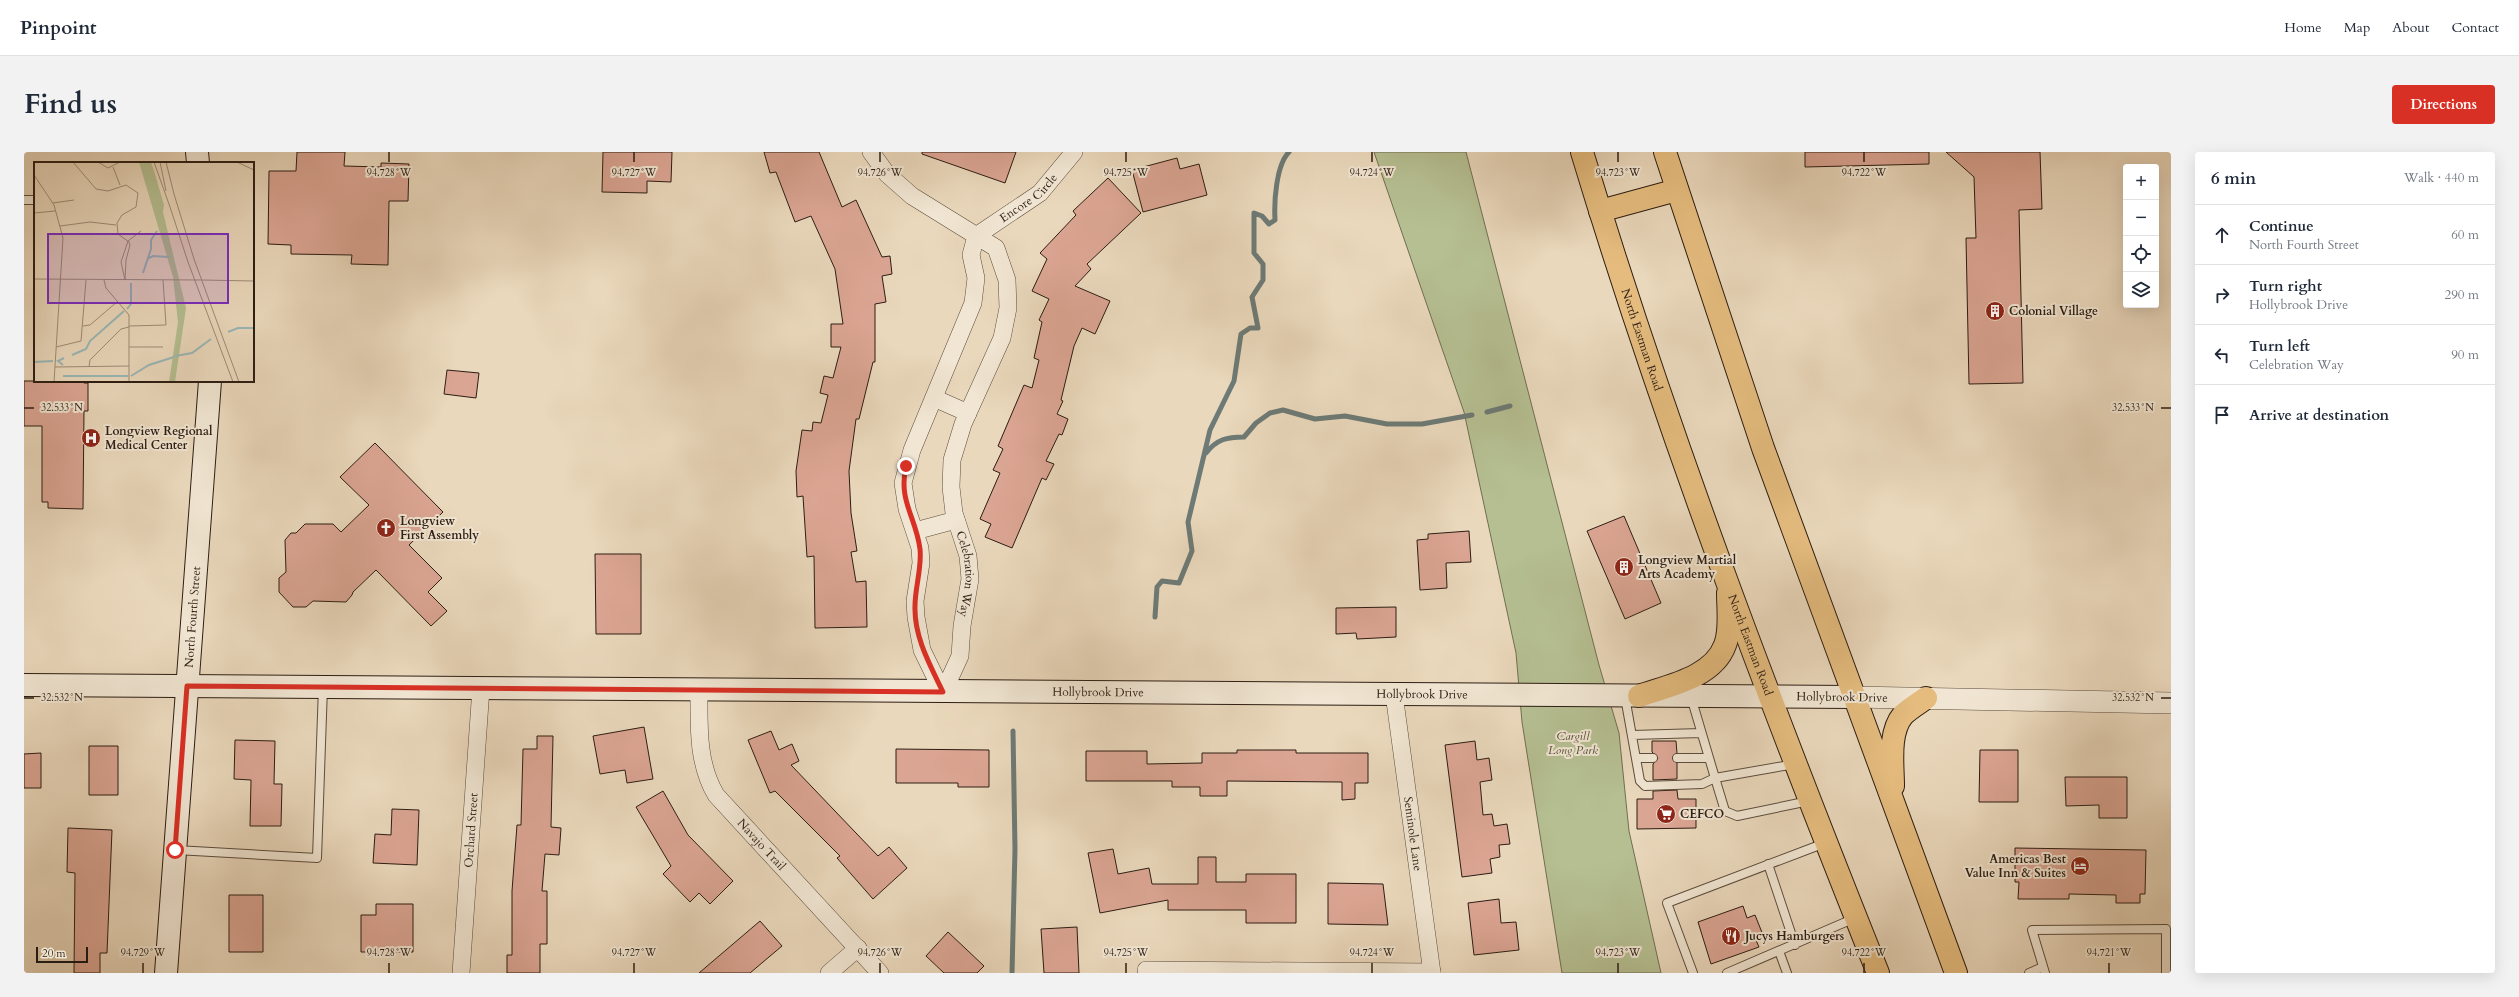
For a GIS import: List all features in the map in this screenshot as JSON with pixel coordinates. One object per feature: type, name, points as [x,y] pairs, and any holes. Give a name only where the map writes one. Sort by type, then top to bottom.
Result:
[{"type":"main road","points":[[196,152],[198,162]]},
{"type":"main road","name":"North Eastman Road","points":[[1582,152],[1633,314],[1728,580],[1809,801],[1878,973]]},
{"type":"main road","points":[[1665,152],[1763,448],[1956,973]]},
{"type":"main road","points":[[1600,211],[1677,190]]},
{"type":"main road","name":"North Fourth Street","points":[[166,973],[210,382]]},
{"type":"main road","points":[[1632,696],[1703,671],[1720,654],[1725,645],[1728,632],[1728,580]]},
{"type":"main road","name":"Hollybrook Drive","points":[[24,685],[1854,697]]},
{"type":"main road","points":[[1892,800],[1895,733],[1903,715],[1926,698]]},
{"type":"street","name":"Celebration Way","points":[[871,152],[887,174],[904,190],[996,248],[1007,280],[1008,308],[999,348],[968,413],[957,442],[952,468],[956,520],[968,556],[970,579],[960,656],[943,692]]},
{"type":"street","name":"Encore Circle","points":[[976,236],[1040,193],[1074,152]]},
{"type":"street","points":[[943,692],[922,650],[916,617],[915,601],[921,563],[915,531],[903,491],[904,473],[973,303],[976,278],[971,255],[976,236]]},
{"type":"street","points":[[934,398],[968,413]]},
{"type":"street","points":[[915,531],[956,520]]},
{"type":"street","name":"Orchard Street","points":[[461,973],[482,688]]},
{"type":"street","name":"Navajo Trail","points":[[698,690],[701,756],[708,781],[716,795],[880,973]]},
{"type":"street","name":"Seminole Lane","points":[[1394,694],[1432,972]]},
{"type":"street","name":"Hollybrook Drive","points":[[1854,697],[2171,703]]},
{"type":"street","points":[[829,973],[858,948]]},
{"type":"street","points":[[1146,970],[1432,972]]},
{"type":"lane","points":[[175,850],[317,858],[323,687]]},
{"type":"lane","points":[[1632,696],[1632,735],[1640,781],[1645,786],[1702,784],[1715,778],[1796,764]]},
{"type":"lane","points":[[1691,696],[1708,758],[1725,811],[1737,816],[1809,801]]},
{"type":"lane","points":[[1632,735],[1701,733]]},
{"type":"lane","points":[[1636,758],[1653,758]]},
{"type":"lane","points":[[1677,758],[1708,758]]},
{"type":"lane","points":[[1693,973],[1667,903],[1825,842]]},
{"type":"lane","points":[[1768,864],[1795,945]]},
{"type":"lane","points":[[1727,973],[1795,945],[1856,917]]},
{"type":"lane","points":[[2029,973],[2044,970],[2032,930],[2166,929],[2166,973]]},
{"type":"lane","points":[[1779,951],[1787,973]]},
{"type":"green space","name":"Cargill Long Park","points":[[1374,152],[1466,152],[1599,665],[1619,733],[1629,831],[1661,973],[1562,973],[1522,722],[1516,653],[1464,412]]},
{"type":"building","points":[[297,152],[345,152],[344,166],[381,167],[381,163],[409,164],[408,201],[389,201],[388,265],[351,264],[352,255],[291,254],[291,245],[268,244],[269,171],[296,171]]},
{"type":"building","points":[[603,152],[672,152],[671,182],[647,181],[647,193],[602,192]]},
{"type":"building","points":[[764,152],[819,152],[842,207],[856,200],[882,257],[890,256],[892,274],[882,276],[886,302],[875,304],[875,362],[873,362],[859,419],[856,419],[849,471],[851,513],[857,551],[851,552],[856,582],[866,581],[867,627],[815,628],[814,556],[807,557],[803,496],[797,497],[796,471],[802,430],[812,431],[813,422],[821,423],[828,395],[820,393],[824,376],[833,378],[841,347],[831,347],[831,324],[843,324],[835,269],[811,216],[795,222],[776,172],[770,173]]},
{"type":"building","points":[[922,152],[1016,152],[1005,183],[922,154]]},
{"type":"building","points":[[1805,152],[1929,152],[1929,164],[1805,167]]},
{"type":"building","name":"Colonial Village","points":[[1946,152],[2040,152],[2042,209],[2019,210],[2023,383],[1969,384],[1966,238],[1976,238],[1974,177]]},
{"type":"building","points":[[1177,158],[1180,169],[1199,164],[1207,195],[1143,212],[1132,170]]},
{"type":"building","points":[[1108,178],[1141,213],[1087,264],[1091,269],[1075,286],[1110,301],[1095,334],[1082,328],[1074,346],[1061,400],[1063,401],[1057,414],[1068,419],[1062,435],[1059,434],[1046,461],[1054,464],[1046,480],[1042,478],[1012,548],[985,537],[991,524],[980,519],[1000,473],[993,470],[1003,449],[998,446],[1024,385],[1032,388],[1039,360],[1034,358],[1042,322],[1039,320],[1049,299],[1032,291],[1047,259],[1040,253],[1076,215],[1073,211]]},
{"type":"building","points":[[447,370],[479,373],[476,398],[444,394]]},
{"type":"building","points":[[24,381],[88,383],[88,411],[84,411],[83,509],[48,508],[48,502],[42,502],[42,426],[24,426]]},
{"type":"building","name":"Longview First Assembly","points":[[375,443],[443,512],[409,545],[442,578],[428,592],[447,611],[431,626],[376,570],[353,592],[346,602],[313,601],[306,607],[293,607],[279,592],[279,578],[286,572],[285,540],[291,533],[296,533],[305,524],[333,524],[341,532],[369,505],[340,477]]},
{"type":"building","name":"Longview Martial Arts Academy","points":[[1624,516],[1661,603],[1625,619],[1587,531]]},
{"type":"building","points":[[1469,531],[1471,562],[1446,563],[1447,588],[1420,590],[1417,540],[1428,539],[1428,534]]},
{"type":"building","points":[[595,554],[641,554],[641,634],[596,634]]},
{"type":"building","points":[[1396,607],[1396,637],[1357,639],[1356,633],[1336,634],[1336,608]]},
{"type":"building","points":[[644,727],[653,779],[627,783],[625,770],[600,774],[593,736]]},
{"type":"building","points":[[771,731],[779,750],[792,744],[799,761],[791,765],[878,856],[889,847],[907,868],[873,899],[837,858],[840,856],[775,791],[770,793],[748,740]]},
{"type":"building","points":[[537,736],[553,736],[551,827],[561,828],[559,855],[545,854],[542,891],[547,891],[547,944],[540,944],[540,973],[507,973],[507,955],[512,955],[512,891],[517,825],[521,825],[523,749],[537,749]]},
{"type":"building","points":[[235,740],[275,741],[274,784],[282,784],[281,826],[250,826],[251,780],[234,779]]},
{"type":"building","points":[[1475,741],[1477,760],[1489,758],[1492,780],[1480,782],[1483,815],[1492,814],[1494,826],[1507,824],[1510,844],[1499,845],[1500,857],[1490,859],[1492,873],[1462,877],[1445,745]]},
{"type":"building","points":[[1652,741],[1676,741],[1677,753],[1672,758],[1677,763],[1677,779],[1653,780],[1653,764],[1658,758],[1652,752]]},
{"type":"building","points":[[89,746],[118,746],[118,795],[89,795]]},
{"type":"building","points":[[896,749],[989,750],[989,787],[958,787],[958,783],[896,783]]},
{"type":"building","points":[[1237,750],[1296,750],[1296,753],[1368,753],[1368,783],[1355,783],[1355,799],[1342,800],[1342,782],[1227,781],[1227,796],[1200,796],[1200,787],[1172,787],[1172,781],[1086,781],[1086,751],[1147,751],[1147,764],[1202,763],[1202,753],[1237,753]]},
{"type":"building","points":[[1980,750],[2018,750],[2018,802],[1979,802]]},
{"type":"building","points":[[41,753],[41,788],[24,788],[24,754]]},
{"type":"building","points":[[2065,777],[2127,777],[2127,818],[2099,818],[2099,805],[2066,806]]},
{"type":"building","name":"CEFCO","points":[[1677,790],[1678,799],[1696,799],[1696,828],[1637,829],[1637,799],[1653,799],[1653,791]]},
{"type":"building","points":[[663,791],[688,835],[733,881],[710,904],[699,893],[690,902],[663,874],[671,866],[636,807]]},
{"type":"building","points":[[392,809],[419,810],[417,865],[373,863],[375,834],[391,835]]},
{"type":"building","points":[[68,828],[112,830],[107,953],[100,953],[100,973],[74,973],[75,873],[67,872]]},
{"type":"building","name":"Americas Best Value Inn & Suites","points":[[2015,848],[2146,850],[2145,894],[2140,894],[2140,903],[2116,903],[2116,895],[2069,894],[2069,899],[2018,899],[2019,882],[2015,882]]},
{"type":"building","points":[[1113,849],[1118,874],[1149,868],[1152,884],[1198,884],[1198,857],[1216,857],[1216,882],[1246,882],[1246,874],[1296,874],[1296,923],[1246,923],[1246,910],[1168,910],[1168,900],[1100,913],[1088,853]]},
{"type":"building","points":[[1328,883],[1383,884],[1388,925],[1328,924]]},
{"type":"building","points":[[229,895],[263,895],[263,952],[229,952]]},
{"type":"building","points":[[1499,899],[1501,923],[1516,922],[1519,950],[1474,955],[1468,903]]},
{"type":"building","points":[[376,904],[413,904],[413,952],[361,952],[361,915],[376,915]]},
{"type":"building","name":"Jucys Hamburgers","points":[[1743,906],[1747,918],[1755,915],[1763,935],[1755,938],[1759,947],[1711,964],[1698,922]]},
{"type":"building","points":[[760,921],[782,946],[750,973],[699,973]]},
{"type":"building","points":[[1077,927],[1079,973],[1044,973],[1041,929]]},
{"type":"building","points":[[948,932],[984,966],[977,973],[944,973],[926,956]]},
{"type":"waterway","points":[[1155,617],[1157,587],[1162,581],[1179,583],[1192,551],[1188,522],[1210,430],[1234,381],[1241,334],[1250,328],[1258,328],[1252,297],[1263,280],[1263,264],[1254,253],[1254,213],[1262,216],[1269,224],[1275,220],[1275,204],[1279,174],[1281,166],[1289,152]]},
{"type":"waterway","points":[[1487,412],[1510,406]]},
{"type":"waterway","points":[[1206,453],[1218,442],[1227,438],[1244,437],[1256,423],[1270,413],[1283,410],[1315,419],[1345,416],[1387,424],[1422,424],[1472,415]]},
{"type":"waterway","points":[[1012,973],[1015,849],[1013,731]]},
{"type":"place","name":"Colonial Village","points":[[1995,311]]},
{"type":"place","name":"Longview Regional Medical Center","points":[[91,438]]},
{"type":"place","name":"Longview First Assembly","points":[[386,528]]},
{"type":"place","name":"Longview Martial Arts Academy","points":[[1624,567]]},
{"type":"place","name":"CEFCO","points":[[1666,814]]},
{"type":"place","name":"Americas Best Value Inn & Suites","points":[[2080,866]]},
{"type":"place","name":"Jucys Hamburgers","points":[[1731,936]]},
{"type":"route","points":[[175,850],[187,686],[943,692],[922,650],[916,617],[915,601],[921,563],[920,548],[907,509],[903,491],[906,466]]}]
